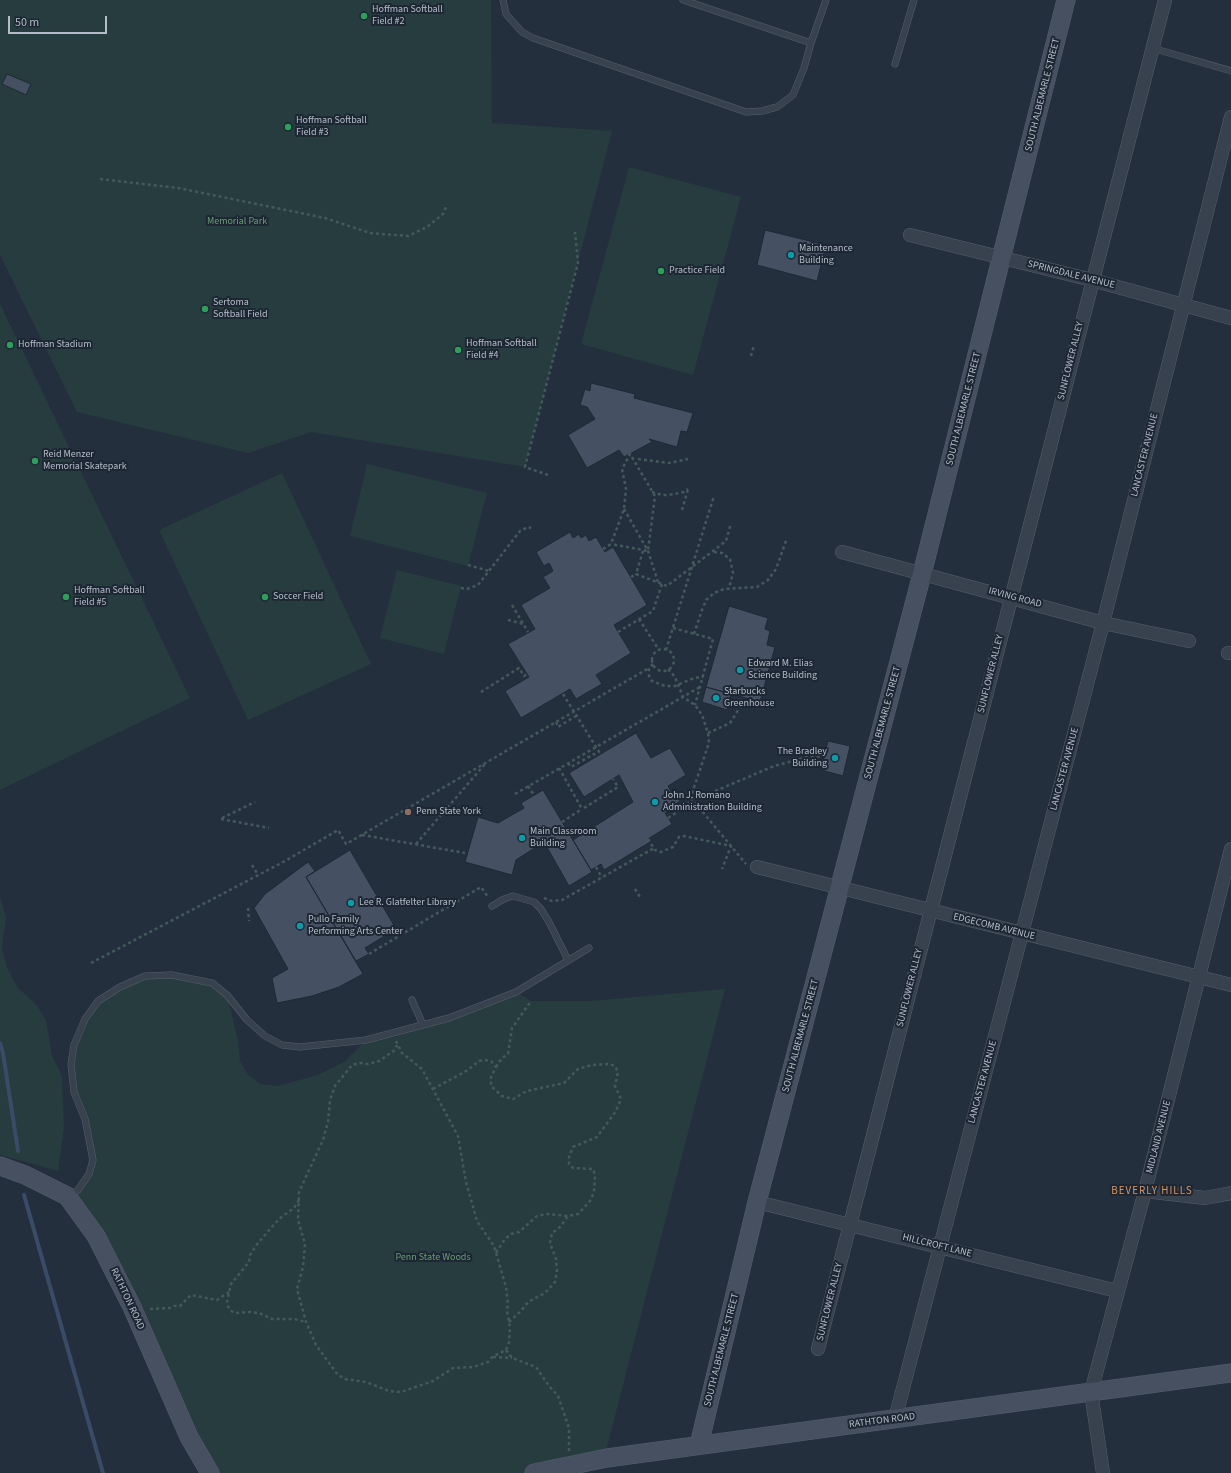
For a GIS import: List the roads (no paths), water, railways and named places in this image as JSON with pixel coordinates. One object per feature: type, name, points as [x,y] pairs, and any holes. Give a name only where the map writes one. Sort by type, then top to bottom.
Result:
[{"type":"street","name":"SOUTH ALBEMARLE STREET","points":[[699,1445],[757,1202],[922,574],[1066,0]]},
{"type":"street","name":"SUNFLOWER ALLEY","points":[[818,1349],[1165,0]]},
{"type":"street","name":"LANCASTER AVENUE","points":[[894,1419],[1103,623],[1231,117]]},
{"type":"street","name":"SPRINGDALE AVENUE","points":[[910,235],[1092,280],[1231,318]]},
{"type":"street","name":"IRVING ROAD","points":[[842,552],[1103,623],[1189,641]]},
{"type":"street","name":"MIDLAND AVENUE","points":[[1103,1473],[1091,1392],[1200,979],[1231,849]]},
{"type":"street","name":"EDGECOMB AVENUE","points":[[752,866],[1200,979],[1231,985]]},
{"type":"street","name":"RATHTON ROAD","points":[[0,1166],[25,1175],[67,1196],[96,1236],[132,1307],[189,1437],[210,1473]]},
{"type":"street","points":[[1145,1191],[1204,1198],[1231,1193]]},
{"type":"street","name":"HILLCROFT LANE","points":[[757,1202],[1117,1291]]},
{"type":"street","name":"RATHTON ROAD","points":[[534,1473],[607,1458],[1231,1373]]},
{"type":"lane","points":[[503,0],[506,14],[522,32],[532,38],[746,112],[762,111],[777,107],[793,95],[804,68],[826,0]]},
{"type":"lane","points":[[684,0],[811,43]]},
{"type":"lane","points":[[895,64],[914,0]]},
{"type":"lane","points":[[1152,48],[1231,71]]},
{"type":"lane","points":[[492,906],[513,896],[534,902],[541,909],[549,922],[568,960]]},
{"type":"lane","points":[[67,1196],[78,1190],[82,1185],[89,1174],[93,1160],[85,1119],[74,1092],[71,1064],[74,1045],[85,1019],[98,1001],[120,987],[145,976],[172,976],[212,983],[227,995],[247,1020],[265,1036],[282,1045],[294,1047],[366,1040],[449,1018],[516,992],[589,948]]},
{"type":"lane","points":[[412,1000],[424,1025]]},
{"type":"waterway","points":[[0,1043],[3,1053],[18,1151]]},
{"type":"waterway","points":[[24,1195],[103,1473]]},
{"type":"place","name":"Hoffman Softball Field #2","points":[[364,16]]},
{"type":"place","name":"Hoffman Softball Field #3","points":[[288,127]]},
{"type":"place","name":"Maintenance Building","points":[[791,255]]},
{"type":"place","name":"Practice Field","points":[[661,271]]},
{"type":"place","name":"Sertoma Softball Field","points":[[205,309]]},
{"type":"place","name":"Hoffman Stadium","points":[[10,345]]},
{"type":"place","name":"Hoffman Softball Field #4","points":[[458,350]]},
{"type":"place","name":"Reid Menzer Memorial Skatepark","points":[[35,461]]},
{"type":"place","name":"Hoffman Softball Field #5","points":[[66,597]]},
{"type":"place","name":"Soccer Field","points":[[265,597]]},
{"type":"place","name":"Edward M. Elias Science Building","points":[[740,670]]},
{"type":"place","name":"Starbucks Greenhouse","points":[[716,698]]},
{"type":"place","name":"The Bradley Building","points":[[835,758]]},
{"type":"place","name":"John J. Romano Administration Building","points":[[655,802]]},
{"type":"place","name":"Penn State York","points":[[408,812]]},
{"type":"place","name":"Main Classroom Building","points":[[522,838]]},
{"type":"place","name":"Lee R. Glatfelter Library","points":[[351,903]]},
{"type":"place","name":"Pullo Family Performing Arts Center","points":[[300,926]]},
{"type":"district","name":"BEVERLY HILLS","points":[[1152,1192]]},
{"type":"park label","name":"Memorial Park","points":[[237,222]]},
{"type":"park label","name":"Penn State Woods","points":[[433,1258]]}]
